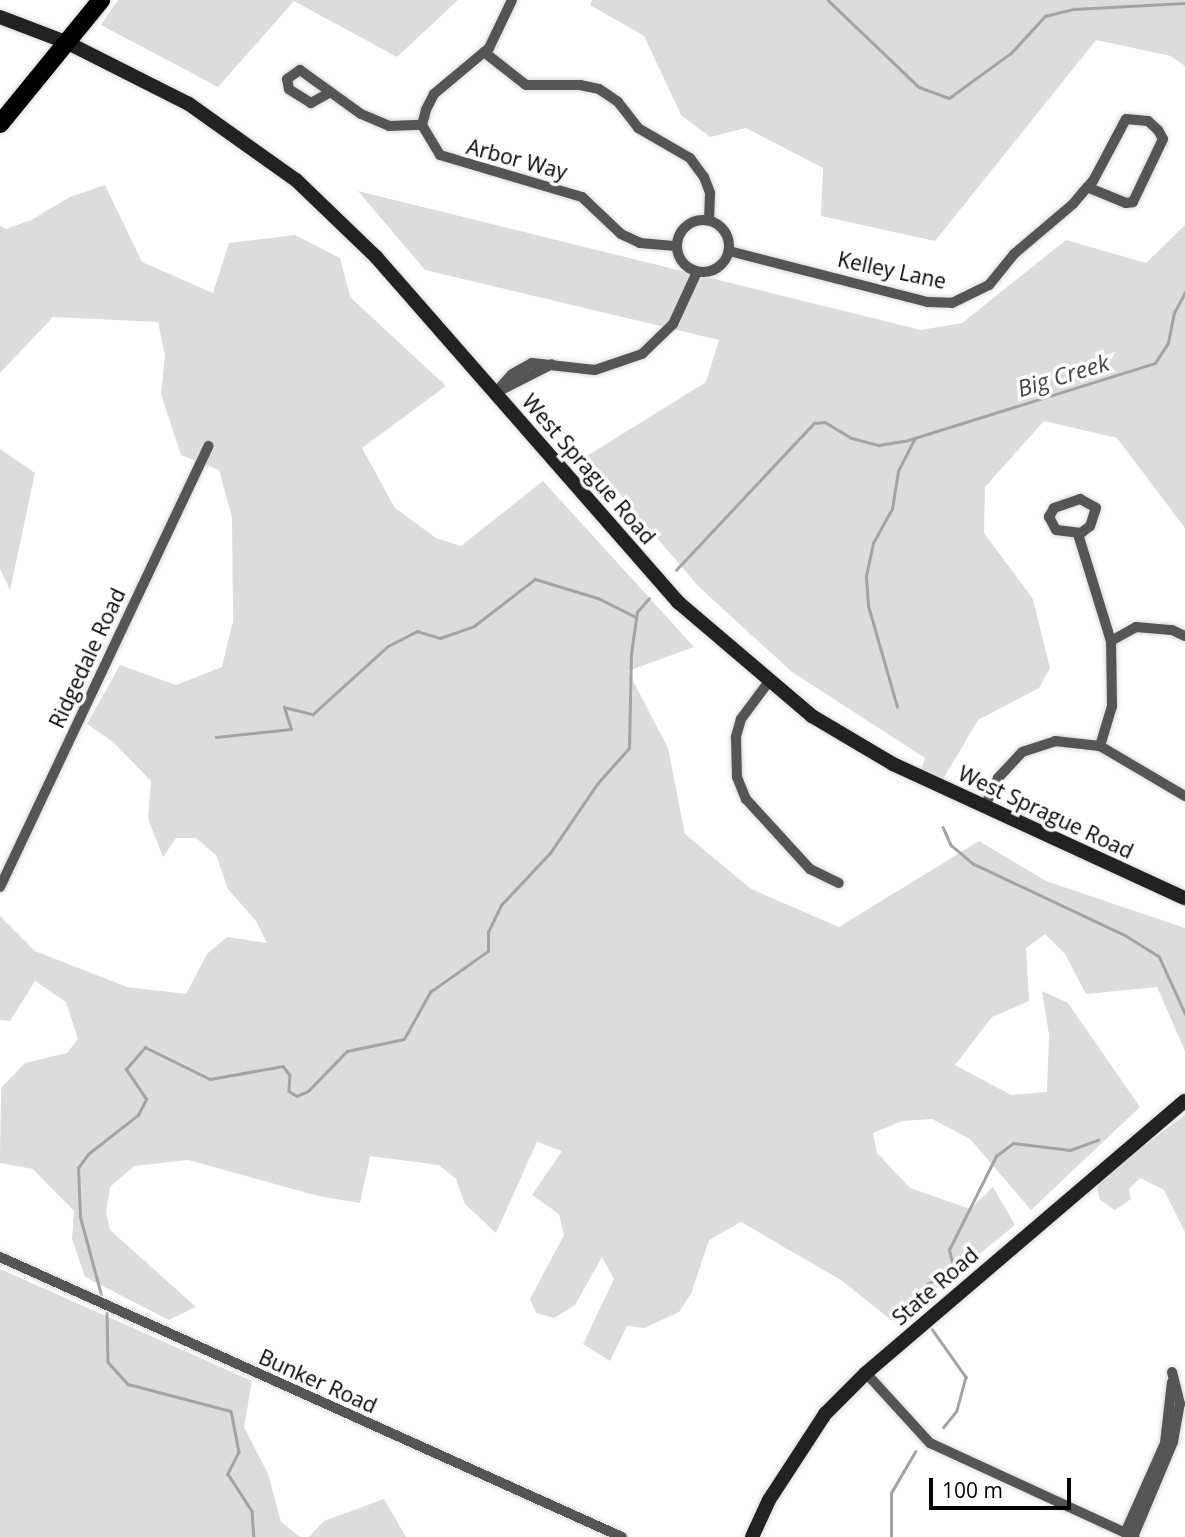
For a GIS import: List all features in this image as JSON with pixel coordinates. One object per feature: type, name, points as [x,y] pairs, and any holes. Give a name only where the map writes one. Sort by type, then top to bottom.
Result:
[{"type":"main road","points":[[0,124],[101,0]]},
{"type":"street","points":[[329,93],[389,125],[422,125],[434,94],[484,52],[512,0]]},
{"type":"street","name":"West Sprague Road","points":[[0,17],[68,43],[189,104],[296,180],[376,257],[678,602],[812,716],[893,764],[1185,898]]},
{"type":"street","points":[[484,52],[526,85],[580,85],[599,89],[618,102],[638,128],[690,158],[704,177],[710,193],[709,220]]},
{"type":"street","name":"Kelley Lane","points":[[729,251],[928,302],[953,303],[989,285],[999,269],[1047,229],[1087,187],[1126,119],[1148,121],[1158,130],[1163,139],[1133,202],[1126,203],[1087,187]]},
{"type":"street","name":"Arbor Way","points":[[422,125],[440,155],[458,164],[582,197],[621,234],[640,243],[676,246]]},
{"type":"street","points":[[709,220],[723,228],[729,251],[721,266],[696,272],[682,263],[676,246],[686,225],[709,220]]},
{"type":"street","points":[[495,393],[512,374],[532,363],[595,370],[642,354],[673,324],[696,272]]},
{"type":"street","name":"Ridgedale Road","points":[[0,887],[208,446]]},
{"type":"street","points":[[1078,534],[1111,641],[1112,706],[1100,746]]},
{"type":"street","points":[[1111,641],[1136,627],[1185,636]]},
{"type":"street","points":[[770,680],[741,719],[736,737],[737,777],[746,799],[810,869],[839,883]]},
{"type":"street","points":[[985,806],[998,778],[1022,752],[1055,741],[1100,746],[1185,796]]},
{"type":"street","name":"State Road","points":[[752,1537],[769,1500],[825,1414],[866,1373],[1185,1101]]},
{"type":"street","name":"Bunker Road","points":[[0,1257],[622,1537]]},
{"type":"street","points":[[1172,1372],[1180,1404],[1173,1442],[1130,1535],[1166,1443],[1172,1372]]},
{"type":"street","points":[[866,1373],[930,1443],[1130,1535]]},
{"type":"shaded area","points":[[118,0],[458,0],[397,57],[294,1],[218,87],[101,25]]},
{"type":"shaded area","points":[[592,0],[1185,0],[1185,66],[1171,56],[1096,40],[935,241],[821,216],[823,168],[746,128],[710,137],[681,115],[644,36],[590,5]]},
{"type":"shaded area","points":[[105,185],[142,262],[213,293],[229,243],[295,235],[340,258],[350,297],[446,386],[362,448],[395,508],[436,538],[461,546],[543,481],[694,647],[628,671],[668,748],[685,834],[751,889],[839,927],[979,841],[1046,881],[1185,928],[1185,1051],[1157,987],[1086,994],[1065,954],[1045,934],[1026,948],[1029,1001],[992,1017],[955,1065],[1011,1095],[1047,1092],[1049,1035],[1042,991],[1068,1003],[1140,1107],[1031,1210],[970,1139],[932,1119],[902,1121],[873,1133],[877,1153],[910,1188],[970,1209],[993,1187],[1015,1225],[895,1323],[841,1280],[741,1222],[709,1240],[691,1294],[679,1312],[644,1328],[627,1326],[610,1361],[583,1344],[614,1279],[602,1257],[575,1305],[554,1318],[536,1313],[530,1299],[564,1235],[559,1214],[532,1195],[562,1151],[537,1142],[496,1233],[465,1204],[456,1179],[439,1165],[370,1156],[360,1203],[318,1196],[188,1160],[134,1166],[110,1187],[106,1213],[110,1230],[196,1307],[169,1320],[85,1277],[72,1239],[74,1211],[33,1169],[0,1163],[1,1088],[25,1063],[67,1053],[78,1039],[66,1002],[35,981],[10,1021],[0,1020],[0,916],[35,951],[127,987],[186,994],[207,954],[227,937],[267,943],[256,921],[228,889],[216,855],[196,838],[176,838],[163,857],[148,819],[151,781],[113,742],[87,724],[120,665],[176,685],[222,667],[233,621],[232,517],[219,470],[181,455],[161,394],[165,356],[158,322],[53,317],[0,373],[0,226],[6,229],[31,220],[70,197]]},
{"type":"shaded area","points":[[358,191],[921,330],[962,323],[1066,240],[1146,263],[1185,225],[1185,528],[1117,438],[1044,421],[985,487],[984,533],[1033,599],[1050,668],[1039,688],[978,720],[942,781],[921,770],[925,758],[792,672],[698,586],[587,456],[706,382],[719,340],[425,270]]},
{"type":"shaded area","points":[[0,449],[35,473],[10,590],[0,569]]},
{"type":"shaded area","points":[[1185,1115],[1185,1232],[1164,1190],[1140,1178],[1129,1189],[1131,1199],[1115,1210],[1100,1200],[1096,1182]]},
{"type":"shaded area","points":[[0,1269],[252,1381],[244,1427],[268,1474],[281,1522],[300,1537],[0,1537]]},
{"type":"shaded area","points":[[384,1499],[406,1537],[309,1537],[324,1521]]},
{"type":"waterway","name":"Big Creek","points":[[828,0],[919,87],[949,98],[1011,53],[1045,16],[1074,9],[1185,3]]},
{"type":"waterway","name":"Big Creek","points":[[676,570],[814,423],[825,422],[852,438],[879,445],[905,441],[1155,363],[1168,343],[1174,313],[1185,292]]},
{"type":"waterway","points":[[897,707],[868,606],[866,576],[873,543],[892,509],[898,471],[915,438]]},
{"type":"waterway","points":[[216,737],[291,729],[284,707],[313,714],[388,646],[417,631],[440,638],[474,626],[535,579],[598,598],[636,617]]},
{"type":"waterway","points":[[101,1295],[80,1217],[78,1168],[88,1154],[138,1115],[146,1099],[126,1069],[145,1047],[210,1079],[283,1066],[290,1075],[289,1091],[297,1096],[308,1091],[347,1051],[404,1039],[430,992],[488,951],[488,932],[501,905],[550,853],[597,784],[629,748],[631,654],[637,612],[649,598]]},
{"type":"waterway","points":[[943,827],[951,845],[974,864],[1125,935],[1159,956],[1185,1013]]},
{"type":"waterway","points":[[926,1291],[927,1284],[954,1270],[949,1250],[996,1156],[1013,1143],[1070,1150],[1098,1140]]},
{"type":"waterway","points":[[107,1313],[108,1362],[128,1384],[231,1411],[239,1452],[228,1474],[252,1511],[254,1537]]},
{"type":"waterway","points":[[932,1329],[966,1377],[957,1411],[944,1427]]},
{"type":"waterway","points":[[891,1537],[891,1493],[915,1452]]}]
